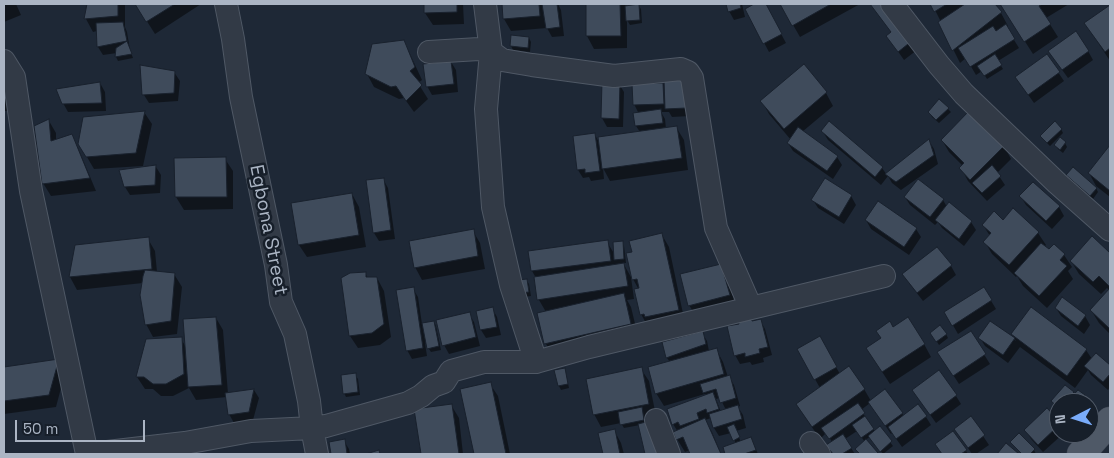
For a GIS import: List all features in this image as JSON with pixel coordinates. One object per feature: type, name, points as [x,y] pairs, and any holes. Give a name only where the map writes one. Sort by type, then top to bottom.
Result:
[{"type":"main road","points":[[1081,454],[1110,421]]},
{"type":"street","name":"Egbona Street","points":[[226,4],[241,97],[276,266],[281,302],[295,334],[309,401],[317,454]]},
{"type":"street","points":[[485,4],[491,52],[486,109],[493,207],[511,285],[536,362]]},
{"type":"street","points":[[892,4],[964,94],[1056,183],[1110,230]]},
{"type":"street","points":[[429,52],[479,49],[491,52],[502,60],[614,76],[682,69],[688,72],[692,78],[716,228],[751,308]]},
{"type":"street","points":[[4,61],[14,77],[31,191],[89,454],[186,443],[251,432],[326,426],[408,403],[421,396],[433,386],[444,382],[450,371],[484,362],[536,362],[589,347],[884,276]]},
{"type":"street","points":[[656,420],[669,454]]},
{"type":"building","points":[[87,4],[118,4],[118,16],[84,19]]},
{"type":"building","points":[[135,4],[175,4],[146,22]]},
{"type":"building","points":[[424,4],[457,4],[457,12],[424,13]]},
{"type":"building","points":[[502,4],[539,4],[540,16],[503,19]]},
{"type":"building","points":[[542,4],[557,4],[560,27],[546,29]]},
{"type":"building","points":[[586,4],[620,4],[621,36],[586,36]]},
{"type":"building","points":[[639,4],[640,20],[626,21],[625,6]]},
{"type":"building","points":[[726,4],[740,4],[741,8],[728,12]]},
{"type":"building","points":[[754,4],[766,4],[782,34],[763,44],[745,9]]},
{"type":"building","points":[[780,4],[831,4],[792,26]]},
{"type":"building","points":[[870,4],[886,4],[913,40],[898,52],[886,36],[891,32]]},
{"type":"building","points":[[930,4],[947,4],[934,12]]},
{"type":"building","points":[[965,4],[995,4],[1002,12],[952,51],[938,22]]},
{"type":"building","points":[[1000,4],[1042,4],[1039,6],[1051,24],[1024,42]]},
{"type":"building","points":[[1110,5],[1110,48],[1105,52],[1084,23]]},
{"type":"building","points":[[123,22],[127,41],[97,47],[96,23]]},
{"type":"building","points":[[1006,24],[1015,39],[970,67],[958,48],[993,26],[996,31]]},
{"type":"building","points":[[1076,31],[1089,51],[1062,70],[1048,51]]},
{"type":"building","points":[[511,35],[529,37],[528,48],[510,46]]},
{"type":"building","points":[[404,40],[415,67],[410,71],[422,85],[406,101],[396,86],[391,87],[365,74],[372,44]]},
{"type":"building","points":[[127,41],[132,54],[115,57],[116,48]]},
{"type":"building","points":[[995,54],[1002,65],[984,76],[977,66]]},
{"type":"building","points":[[1047,54],[1060,72],[1028,95],[1015,77]]},
{"type":"building","points":[[451,61],[454,84],[426,87],[423,64]]},
{"type":"building","points":[[804,64],[827,92],[784,129],[760,101]]},
{"type":"building","points":[[140,65],[175,71],[174,93],[142,95]]},
{"type":"building","points":[[683,79],[686,108],[665,109],[664,80]]},
{"type":"building","points":[[100,82],[102,103],[62,104],[56,89]]},
{"type":"building","points":[[602,82],[620,82],[619,119],[601,118]]},
{"type":"building","points":[[663,83],[664,104],[633,105],[632,84]]},
{"type":"building","points":[[939,99],[949,108],[936,120],[928,112]]},
{"type":"building","points":[[661,109],[663,123],[635,126],[633,113]]},
{"type":"building","points":[[970,110],[1005,145],[970,180],[959,168],[964,163],[941,140]]},
{"type":"building","points":[[145,111],[136,153],[86,157],[78,144],[83,117]]},
{"type":"building","points":[[49,119],[51,141],[72,134],[90,178],[42,184],[34,126]]},
{"type":"building","points":[[829,121],[883,167],[875,177],[821,131]]},
{"type":"building","points":[[1055,121],[1062,129],[1047,143],[1040,136]]},
{"type":"building","points":[[677,126],[682,158],[602,169],[598,137]]},
{"type":"building","points":[[798,127],[838,156],[827,171],[787,143]]},
{"type":"building","points":[[595,133],[600,171],[585,173],[585,169],[577,170],[573,136]]},
{"type":"building","points":[[1060,137],[1066,142],[1060,150],[1054,145]]},
{"type":"building","points":[[929,139],[934,155],[896,182],[885,174]]},
{"type":"building","points":[[1110,145],[1110,191],[1088,173]]},
{"type":"building","points":[[226,157],[227,197],[175,197],[174,158]]},
{"type":"building","points":[[156,165],[155,185],[124,187],[119,170]]},
{"type":"building","points":[[992,165],[1001,176],[982,193],[972,183]]},
{"type":"building","points":[[1073,167],[1097,188],[1090,196],[1066,175]]},
{"type":"building","points":[[384,178],[391,230],[373,233],[366,180]]},
{"type":"building","points":[[825,178],[852,195],[839,217],[811,200]]},
{"type":"building","points":[[918,179],[944,199],[930,217],[904,197]]},
{"type":"building","points":[[1033,182],[1060,206],[1046,221],[1019,196]]},
{"type":"building","points":[[352,193],[359,235],[298,245],[291,203]]},
{"type":"building","points":[[878,201],[917,228],[904,247],[865,220]]},
{"type":"building","points":[[949,202],[972,221],[959,239],[935,220]]},
{"type":"building","points":[[1013,208],[1039,232],[1009,265],[983,242],[991,233],[982,225],[994,211],[1003,220]]},
{"type":"building","points":[[474,229],[478,256],[414,268],[409,241]]},
{"type":"building","points":[[662,233],[679,310],[645,317],[644,314],[640,315],[634,289],[639,288],[637,279],[632,280],[626,253],[632,252],[629,241]]},
{"type":"building","points":[[1092,236],[1110,253],[1110,287],[1099,276],[1093,282],[1070,261]]},
{"type":"building","points":[[149,237],[152,269],[69,277],[75,245]]},
{"type":"building","points":[[608,240],[611,261],[531,271],[528,251]]},
{"type":"building","points":[[623,241],[624,259],[614,260],[613,242]]},
{"type":"building","points":[[1041,243],[1049,249],[1054,244],[1065,254],[1060,260],[1067,266],[1039,296],[1014,273]]},
{"type":"building","points":[[937,247],[952,265],[917,293],[902,274]]},
{"type":"building","points":[[624,263],[628,286],[537,300],[534,277]]},
{"type":"building","points":[[721,264],[730,295],[688,306],[680,274]]},
{"type":"building","points":[[145,270],[175,273],[171,321],[145,325],[140,295]]},
{"type":"building","points":[[366,272],[366,277],[377,277],[384,324],[372,333],[349,336],[341,278],[350,273]]},
{"type":"building","points":[[527,279],[529,292],[520,293],[518,280]]},
{"type":"building","points":[[414,287],[423,348],[406,351],[396,290]]},
{"type":"building","points":[[984,287],[992,300],[952,326],[944,312]]},
{"type":"building","points":[[1110,288],[1110,329],[1090,310]]},
{"type":"building","points":[[624,293],[631,324],[544,344],[537,313]]},
{"type":"building","points":[[1062,297],[1086,315],[1078,326],[1055,308]]},
{"type":"building","points":[[493,307],[497,327],[480,330],[476,311]]},
{"type":"building","points":[[1031,307],[1087,349],[1067,376],[1011,334]]},
{"type":"building","points":[[470,312],[476,337],[442,346],[436,320]]},
{"type":"building","points":[[216,317],[222,385],[188,387],[183,319]]},
{"type":"building","points":[[751,317],[752,321],[761,319],[768,347],[759,349],[760,353],[745,357],[745,353],[734,356],[727,326],[739,324],[738,320]]},
{"type":"building","points":[[908,317],[925,344],[882,372],[866,348],[881,338],[876,331],[890,321],[893,327]]},
{"type":"building","points":[[434,321],[439,346],[427,349],[422,323]]},
{"type":"building","points":[[990,321],[1015,338],[1003,355],[978,338]]},
{"type":"building","points":[[940,325],[947,334],[936,342],[930,333]]},
{"type":"building","points":[[703,331],[706,344],[666,358],[662,342]]},
{"type":"building","points":[[971,331],[986,354],[953,376],[937,352]]},
{"type":"building","points":[[820,336],[837,367],[814,380],[797,349]]},
{"type":"building","points":[[182,337],[184,374],[166,384],[153,384],[144,377],[136,377],[146,339]]},
{"type":"building","points":[[717,348],[724,374],[655,394],[648,367]]},
{"type":"building","points":[[1096,353],[1110,365],[1110,374],[1103,382],[1084,366]]},
{"type":"building","points":[[59,359],[49,395],[4,401],[4,367]]},
{"type":"building","points":[[849,366],[865,389],[812,427],[796,404]]},
{"type":"building","points":[[642,367],[649,404],[593,415],[586,379]]},
{"type":"building","points":[[565,368],[568,384],[558,386],[554,370]]},
{"type":"building","points":[[939,370],[957,395],[930,415],[912,390]]},
{"type":"building","points":[[356,373],[358,392],[343,394],[341,375]]},
{"type":"building","points":[[730,375],[736,398],[720,403],[716,389],[703,393],[700,384]]},
{"type":"building","points":[[491,382],[506,454],[474,454],[460,389]]},
{"type":"building","points":[[1065,385],[1074,392],[1073,393],[1058,393]]},
{"type":"building","points":[[254,389],[249,412],[228,415],[225,393]]},
{"type":"building","points":[[885,389],[903,413],[885,426],[868,402]]},
{"type":"building","points":[[713,392],[719,409],[707,413],[706,409],[697,413],[699,419],[680,426],[678,422],[672,425],[667,409]]},
{"type":"building","points":[[858,403],[865,413],[829,439],[821,428]]},
{"type":"building","points":[[452,404],[459,454],[421,454],[414,409]]},
{"type":"building","points":[[918,404],[927,416],[896,439],[888,427]]},
{"type":"building","points":[[738,405],[742,419],[713,428],[709,414]]},
{"type":"building","points":[[642,407],[644,420],[620,425],[618,412]]},
{"type":"building","points":[[1047,408],[1049,410],[1049,435],[1038,445],[1024,430]]},
{"type":"building","points":[[865,416],[874,429],[861,438],[852,425]]},
{"type":"building","points":[[971,416],[985,435],[968,448],[954,429]]},
{"type":"building","points":[[705,418],[721,454],[690,454],[683,437],[676,440],[673,432]]},
{"type":"building","points":[[654,420],[660,454],[645,454],[638,424]]},
{"type":"building","points":[[734,424],[740,437],[733,441],[727,427]]},
{"type":"building","points":[[880,426],[892,441],[880,452],[868,436]]},
{"type":"building","points":[[615,429],[620,454],[603,454],[598,433]]},
{"type":"building","points":[[953,431],[967,450],[961,454],[942,454],[935,444]]},
{"type":"building","points":[[1019,433],[1035,449],[1030,454],[1022,454],[1010,442]]},
{"type":"building","points":[[843,434],[852,448],[842,454],[833,454],[826,445]]},
{"type":"building","points":[[751,437],[756,450],[744,454],[725,454],[723,447]]},
{"type":"building","points":[[345,439],[347,454],[331,454],[329,442]]},
{"type":"building","points":[[866,439],[877,454],[860,454],[855,449]]},
{"type":"building","points":[[1006,443],[1019,454],[997,454]]},
{"type":"building","points":[[379,450],[380,454],[366,454]]}]
